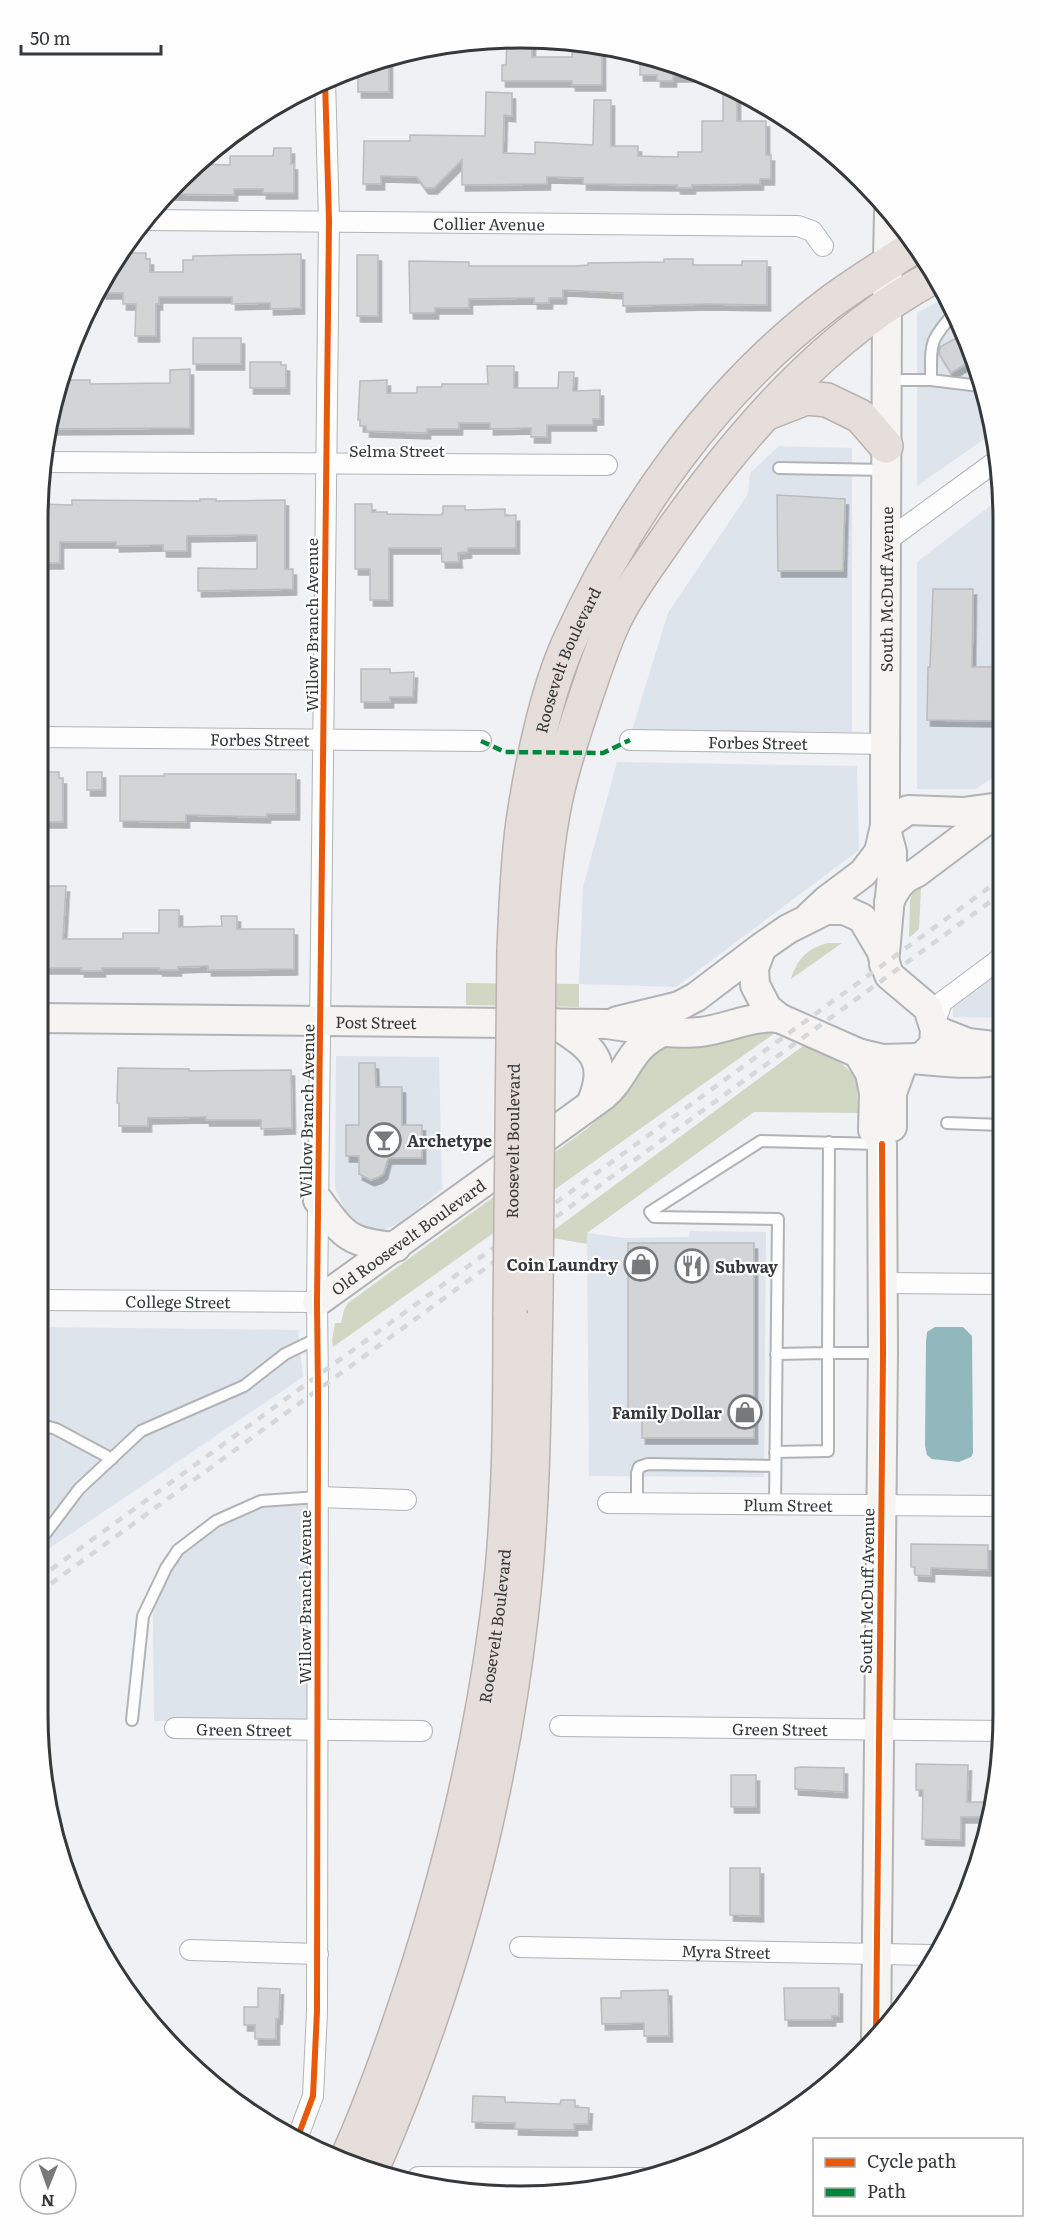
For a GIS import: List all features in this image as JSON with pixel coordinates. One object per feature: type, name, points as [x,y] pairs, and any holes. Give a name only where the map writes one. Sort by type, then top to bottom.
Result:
[{"type":"highway","name":"Roosevelt Boulevard","points":[[375,2163],[413,2068],[440,1992],[469,1890],[497,1770],[521,1617],[532,1481],[523,1305],[526,948],[523,824],[536,754],[553,689],[568,644],[631,525],[702,424],[757,365],[828,304],[908,251]]},
{"type":"highway","name":"Roosevelt Boulevard","points":[[526,948],[543,881],[553,811],[570,744],[592,677],[615,618],[654,556],[712,474],[763,416],[838,344],[887,306],[928,280]]},
{"type":"highway","points":[[763,416],[806,398],[826,400],[860,416],[886,458]]},
{"type":"highway","name":"Roosevelt Boulevard","points":[[349,2153],[385,2064],[431,1928],[471,1770],[497,1615],[509,1435],[523,1305]]},
{"type":"main road","name":"South McDuff Avenue","points":[[884,964],[892,852],[885,826],[885,542],[889,226]]},
{"type":"main road","points":[[806,920],[827,900],[863,873],[879,852],[885,826],[908,810],[963,812],[993,809]]},
{"type":"main road","points":[[888,902],[899,883],[906,877],[916,873],[993,813]]},
{"type":"main road","points":[[993,1046],[968,1043],[889,975],[875,937],[862,918],[855,913],[844,910],[826,910],[788,929],[762,947],[754,968],[755,985],[767,1008],[778,1018],[858,1053],[890,1060],[993,1062]]},
{"type":"main road","name":"Post Street","points":[[606,1024],[679,1006],[696,997],[762,947]]},
{"type":"main road","points":[[907,1060],[924,1055],[931,1049],[935,1040],[932,1014]]},
{"type":"main road","name":"Post Street","points":[[48,1018],[606,1024],[663,1032],[699,1032],[754,1018],[778,1018]]},
{"type":"main road","points":[[554,1023],[589,1047],[598,1061],[599,1080],[591,1104]]},
{"type":"main road","name":"Old Roosevelt Boulevard","points":[[317,1302],[591,1104],[612,1087],[636,1051],[663,1032]]},
{"type":"main road","name":"South McDuff Avenue","points":[[858,1053],[870,1073],[874,1093],[873,1130],[882,1144],[876,2025]]},
{"type":"main road","name":"South McDuff Avenue","points":[[882,1144],[892,1130],[892,1093],[907,1060]]},
{"type":"main road","points":[[318,1200],[338,1227],[352,1239],[368,1244],[396,1246]]},
{"type":"street","name":"Willow Branch Avenue","points":[[300,2131],[313,2096],[318,1954],[317,1302],[329,221],[325,91]]},
{"type":"street","name":"Collier Avenue","points":[[156,220],[798,226],[812,231],[823,246]]},
{"type":"street","name":"Selma Street","points":[[52,462],[607,465]]},
{"type":"street","points":[[885,542],[990,466]]},
{"type":"street","name":"Forbes Street","points":[[48,737],[482,741]]},
{"type":"street","name":"Forbes Street","points":[[630,740],[885,744]]},
{"type":"street","points":[[932,1014],[993,964]]},
{"type":"street","points":[[882,1283],[993,1284]]},
{"type":"street","name":"College Street","points":[[48,1300],[317,1302]]},
{"type":"street","points":[[318,1497],[406,1500]]},
{"type":"street","name":"Plum Street","points":[[608,1503],[993,1506]]},
{"type":"street","name":"Green Street","points":[[560,1726],[992,1731]]},
{"type":"street","name":"Green Street","points":[[175,1728],[422,1731]]},
{"type":"street","name":"Myra Street","points":[[520,1947],[927,1955]]},
{"type":"street","points":[[190,1950],[318,1954]]},
{"type":"street","points":[[428,2177],[608,2178]]},
{"type":"lane","points":[[931,380],[931,346],[935,335],[948,320]]},
{"type":"lane","points":[[887,380],[931,380],[973,385]]},
{"type":"lane","points":[[779,468],[886,458]]},
{"type":"lane","points":[[947,1123],[993,1125]]},
{"type":"lane","points":[[775,1506],[778,1219],[654,1217],[650,1212],[760,1141],[882,1144]]},
{"type":"lane","points":[[775,1452],[828,1451],[829,1142]]},
{"type":"lane","points":[[48,1530],[79,1489],[141,1431],[244,1386],[285,1354],[318,1338]]},
{"type":"lane","points":[[776,1354],[882,1353]]},
{"type":"lane","points":[[48,1427],[112,1459]]},
{"type":"lane","points":[[637,1504],[637,1473],[639,1467],[648,1464],[775,1466]]},
{"type":"lane","points":[[132,1720],[143,1616],[166,1568],[178,1550],[216,1521],[261,1501],[318,1497]]},
{"type":"shaded area","points":[[939,301],[968,369],[986,438],[917,486],[917,313]]},
{"type":"shaded area","points":[[779,446],[852,448],[852,732],[632,730],[668,613],[748,494],[750,473]]},
{"type":"shaded area","points":[[992,504],[993,777],[976,789],[917,789],[917,562]]},
{"type":"shaded area","points":[[617,762],[857,766],[859,850],[676,987],[579,984],[583,887]]},
{"type":"shaded area","points":[[993,976],[993,1018],[953,1017],[953,1005]]},
{"type":"shaded area","points":[[336,1056],[439,1057],[442,1189],[400,1223],[383,1230],[366,1230],[347,1214],[335,1188]]},
{"type":"shaded area","points":[[690,1231],[766,1232],[764,1477],[589,1476],[587,1233],[625,1238],[689,1237]]},
{"type":"shaded area","points":[[48,1327],[298,1330],[303,1377],[48,1549]]},
{"type":"shaded area","points":[[310,1504],[307,1722],[154,1721],[153,1602],[174,1562],[217,1527],[263,1508]]},
{"type":"green space","points":[[934,876],[935,878],[921,888],[919,929],[909,938],[912,894]]},
{"type":"green space","points":[[828,943],[842,943],[791,979],[804,955]]},
{"type":"green space","points":[[466,983],[579,984],[579,1007],[466,1005]]},
{"type":"green space","points":[[767,1032],[775,1033],[333,1347],[335,1323],[341,1323],[348,1303],[588,1128],[619,1099],[635,1070],[662,1047],[708,1045]]},
{"type":"green space","points":[[807,1043],[836,1059],[857,1077],[858,1113],[754,1112],[587,1233],[587,1244],[553,1238],[554,1230]]},
{"type":"water","points":[[935,1327],[963,1327],[972,1336],[973,1453],[971,1457],[959,1462],[932,1459],[927,1455],[925,1446],[926,1342],[927,1332]]},
{"type":"building","points":[[507,48],[532,48],[532,57],[572,57],[572,51],[602,55],[602,85],[572,85],[572,81],[502,81],[502,65],[506,65]]},
{"type":"building","points":[[640,63],[680,76],[673,76],[673,81],[657,81],[657,75],[640,75]]},
{"type":"building","points":[[389,67],[389,92],[358,92],[358,77]]},
{"type":"building","points":[[486,92],[512,93],[512,116],[504,115],[503,153],[535,154],[535,142],[593,145],[594,100],[611,100],[611,146],[638,146],[638,156],[678,157],[678,152],[702,152],[702,121],[723,121],[723,94],[737,101],[737,121],[766,121],[766,155],[771,155],[771,179],[760,179],[760,184],[692,185],[692,188],[677,188],[677,185],[583,184],[583,178],[547,177],[547,184],[462,185],[462,160],[434,188],[425,188],[417,177],[381,176],[381,184],[363,184],[364,141],[410,141],[410,135],[485,136]]},
{"type":"building","points":[[274,148],[291,148],[291,164],[294,164],[294,193],[263,193],[263,189],[234,189],[234,195],[179,194],[210,164],[230,165],[230,156],[273,156]]},
{"type":"building","points":[[132,253],[146,253],[146,259],[150,259],[150,272],[183,272],[183,260],[193,260],[193,256],[301,254],[301,308],[270,309],[270,303],[232,304],[232,297],[159,297],[159,304],[156,304],[156,336],[135,336],[136,304],[123,304],[123,293],[106,293]]},
{"type":"building","points":[[357,255],[378,255],[378,316],[357,316]]},
{"type":"building","points":[[664,259],[693,259],[693,265],[742,265],[742,261],[767,261],[767,305],[623,306],[623,293],[563,290],[563,298],[549,298],[549,303],[534,303],[534,298],[469,299],[469,308],[435,308],[435,313],[410,313],[409,261],[469,262],[469,266],[576,266],[588,265],[588,263],[664,262]]},
{"type":"building","points":[[193,338],[241,338],[241,364],[193,364]]},
{"type":"building","points":[[956,338],[966,364],[951,373],[939,354],[940,347]]},
{"type":"building","points":[[250,362],[281,362],[281,365],[286,365],[286,388],[250,388]]},
{"type":"building","points":[[487,366],[514,366],[514,388],[558,388],[559,372],[574,372],[573,391],[600,390],[600,419],[593,419],[593,425],[547,425],[547,437],[531,437],[531,428],[490,429],[490,423],[459,423],[459,429],[427,429],[427,433],[366,431],[366,426],[360,426],[360,420],[358,420],[360,381],[387,380],[387,393],[417,393],[417,387],[442,387],[442,384],[488,384]]},
{"type":"building","points":[[190,369],[190,428],[57,429],[70,380],[90,380],[90,384],[170,383],[170,370]]},
{"type":"building","points":[[777,495],[845,499],[843,571],[778,571]]},
{"type":"building","points":[[200,499],[216,499],[216,501],[285,500],[285,569],[293,569],[293,589],[198,591],[198,568],[257,569],[257,535],[187,536],[187,551],[163,551],[163,545],[116,546],[116,542],[60,542],[60,563],[48,563],[49,504],[72,505],[72,500],[200,501]]},
{"type":"building","points":[[355,504],[372,504],[372,512],[387,512],[387,514],[441,515],[443,506],[465,506],[465,510],[505,509],[505,516],[516,515],[516,548],[468,548],[468,552],[458,553],[459,562],[442,562],[441,548],[389,548],[389,600],[370,600],[370,569],[355,569]]},
{"type":"building","points":[[933,589],[973,589],[972,667],[993,667],[993,721],[927,720]]},
{"type":"building","points":[[361,669],[390,669],[390,673],[414,672],[413,697],[390,697],[390,702],[361,702]]},
{"type":"building","points":[[48,772],[59,772],[59,778],[63,778],[63,822],[48,822]]},
{"type":"building","points":[[87,772],[102,772],[102,790],[87,790]]},
{"type":"building","points":[[164,774],[296,774],[296,814],[267,814],[267,817],[186,815],[186,822],[120,821],[120,776],[164,776]]},
{"type":"building","points":[[48,886],[66,886],[63,939],[123,939],[123,933],[159,933],[159,910],[179,910],[179,927],[222,926],[221,916],[237,916],[237,929],[294,929],[294,969],[208,970],[208,966],[178,967],[178,970],[102,968],[102,971],[81,971],[81,968],[48,968]]},
{"type":"building","points":[[359,1063],[375,1063],[376,1087],[402,1087],[402,1125],[422,1125],[422,1158],[388,1158],[384,1173],[371,1180],[359,1174],[359,1156],[346,1156],[346,1125],[359,1125]]},
{"type":"building","points":[[118,1068],[189,1069],[189,1071],[291,1070],[292,1128],[261,1129],[261,1120],[206,1120],[206,1117],[148,1118],[148,1126],[119,1126]]},
{"type":"building","points":[[628,1243],[754,1243],[754,1438],[642,1438],[642,1411],[628,1411]]},
{"type":"building","points":[[911,1544],[988,1545],[988,1570],[931,1568],[931,1576],[915,1575],[915,1567],[911,1567]]},
{"type":"building","points":[[916,1764],[968,1765],[967,1802],[985,1802],[981,1817],[961,1817],[961,1840],[922,1839],[923,1790],[916,1790]]},
{"type":"building","points":[[795,1768],[844,1768],[844,1792],[795,1789]]},
{"type":"building","points":[[731,1775],[756,1775],[756,1807],[731,1807]]},
{"type":"building","points":[[730,1868],[760,1868],[760,1916],[730,1915]]},
{"type":"building","points":[[258,1988],[280,1989],[276,2039],[255,2039],[255,2025],[244,2025],[244,2007],[258,2007]]},
{"type":"building","points":[[784,1988],[839,1988],[839,2016],[832,2016],[832,2020],[785,2020]]},
{"type":"building","points":[[668,1990],[669,2036],[644,2036],[644,2023],[602,2024],[601,1998],[621,1998],[621,1991]]},
{"type":"building","points":[[473,2096],[505,2097],[505,2102],[560,2104],[561,2100],[575,2100],[575,2107],[589,2108],[588,2124],[574,2124],[574,2130],[515,2129],[515,2123],[472,2122]]},
{"type":"railway","points":[[48,1572],[993,885]]},
{"type":"railway","points":[[48,1586],[993,900]]},
{"type":"marked path","points":[[481,741],[505,752],[603,753],[630,740]]},
{"type":"cycle path","points":[[300,2131],[313,2096],[317,2011],[317,1302],[329,221],[325,91]]},
{"type":"cycle path","points":[[876,2025],[883,1353],[882,1144]]},
{"type":"place","name":"Archetype","points":[[384,1140]]},
{"type":"place","name":"Coin Laundry","points":[[641,1264]]},
{"type":"place","name":"Subway","points":[[692,1266]]},
{"type":"place","name":"Family Dollar","points":[[745,1412]]}]
